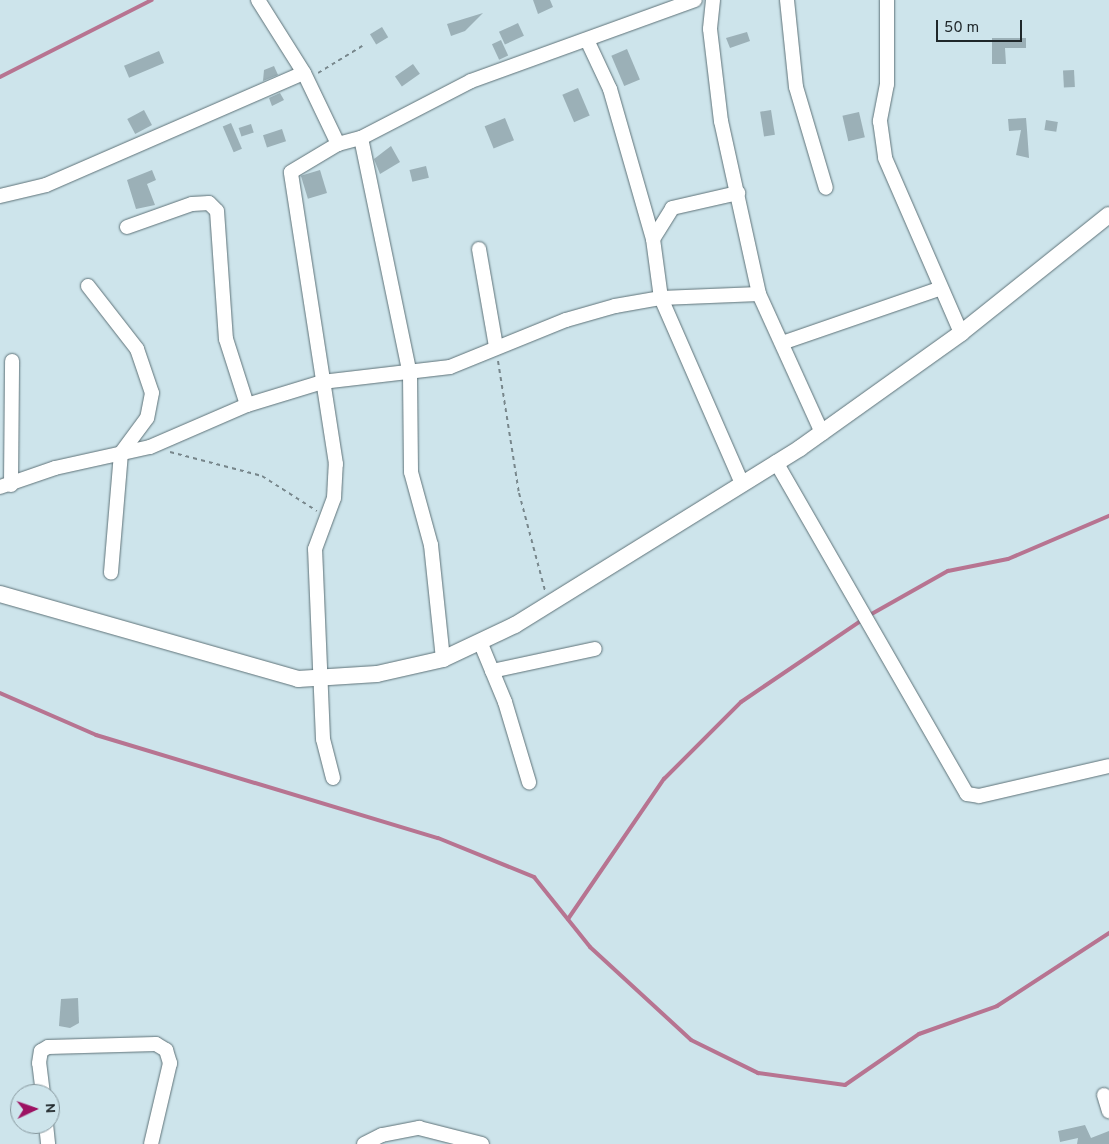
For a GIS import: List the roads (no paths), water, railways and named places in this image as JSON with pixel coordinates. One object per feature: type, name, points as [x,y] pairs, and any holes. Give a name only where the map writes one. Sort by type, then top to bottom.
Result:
[{"type":"street","points":[[258,0],[306,76],[338,144]]},
{"type":"street","points":[[332,778],[323,739],[315,549],[334,498],[336,464],[290,181],[297,166],[338,144],[361,138],[471,81],[695,0]]},
{"type":"street","points":[[713,0],[710,29],[721,121],[759,294],[822,433]]},
{"type":"street","points":[[787,0],[800,104],[826,188]]},
{"type":"street","points":[[887,0],[886,84],[880,121],[885,158],[940,289],[961,333]]},
{"type":"street","points":[[587,40],[610,89],[654,239],[661,298],[742,483]]},
{"type":"street","points":[[0,196],[46,185],[306,76]]},
{"type":"street","points":[[361,138],[410,375],[411,472],[431,545],[443,660]]},
{"type":"street","points":[[654,239],[672,208],[738,193]]},
{"type":"street","points":[[127,227],[192,204],[209,203],[217,211],[226,339],[247,406]]},
{"type":"street","points":[[0,594],[298,679],[377,674],[443,660],[481,644],[549,604],[822,433],[961,333],[1109,216]]},
{"type":"street","points":[[478,249],[496,346]]},
{"type":"street","points":[[88,286],[128,334],[150,382],[152,404],[147,418],[121,452],[111,573]]},
{"type":"street","points":[[782,343],[940,289]]},
{"type":"street","points":[[12,361],[5,486],[54,468],[150,447],[247,406],[322,382],[410,375],[450,367],[496,346],[566,320],[661,298],[759,294]]},
{"type":"street","points":[[776,462],[967,794],[980,796],[1109,766]]},
{"type":"street","points":[[481,644],[492,671],[529,782]]},
{"type":"street","points":[[492,671],[595,649]]},
{"type":"street","points":[[42,1084],[39,1063],[41,1051],[48,1047],[156,1044],[166,1050],[170,1063],[151,1144]]},
{"type":"street","points":[[1104,1095],[1109,1111]]},
{"type":"street","points":[[364,1144],[382,1134],[419,1128],[482,1144]]},
{"type":"waterway","points":[[0,77],[152,0]]},
{"type":"waterway","points":[[868,616],[948,571],[1008,559],[1109,516]]},
{"type":"waterway","points":[[568,919],[664,779],[741,702],[862,620]]},
{"type":"waterway","points":[[0,693],[96,735],[438,838],[534,877],[590,947],[691,1040],[758,1073],[845,1085],[919,1034],[997,1006],[1109,933]]}]
